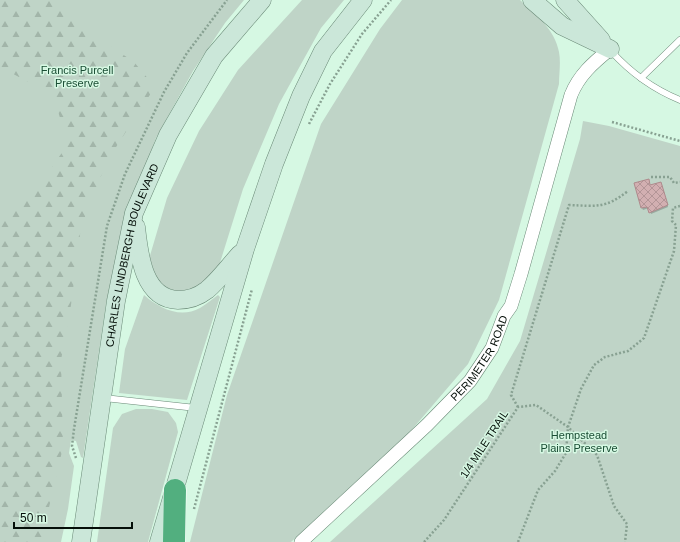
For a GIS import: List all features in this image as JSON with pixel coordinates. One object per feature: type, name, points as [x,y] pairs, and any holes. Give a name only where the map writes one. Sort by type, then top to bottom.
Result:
[{"type":"highway","points":[[174,542],[175,490]]},
{"type":"main road","name":"CHARLES LINDBERGH BOULEVARD","points":[[81,542],[116,301],[134,213],[168,135],[214,56],[262,0]]},
{"type":"main road","points":[[159,542],[245,249],[274,164],[301,96],[323,51],[363,0]]},
{"type":"main road","points":[[532,0],[562,26],[610,50]]},
{"type":"main road","points":[[565,0],[610,50]]},
{"type":"main road","points":[[134,213],[139,253],[147,277],[154,289],[173,300],[186,300],[196,297],[206,290],[245,249]]},
{"type":"street","name":"PERIMETER ROAD","points":[[301,542],[427,425],[470,381],[492,348],[504,316],[511,306],[521,274],[564,116],[610,50]]},
{"type":"lane","points":[[641,78],[680,40]]},
{"type":"lane","points":[[610,50],[623,64],[641,78],[660,91],[680,100]]},
{"type":"lane","points":[[103,398],[198,408]]},
{"type":"path","points":[[309,125],[330,84],[362,34],[391,0]]},
{"type":"path","points":[[612,122],[680,140]]},
{"type":"path","points":[[651,177],[665,175],[670,177],[674,183],[680,182]]},
{"type":"path","points":[[518,407],[511,395],[569,205],[601,206],[616,201],[628,191]]},
{"type":"path","points":[[518,542],[538,490],[555,471],[566,453],[568,427],[581,389],[594,365],[605,357],[628,351],[644,338],[674,251],[676,225],[672,221],[673,208],[680,206]]},
{"type":"path","points":[[194,512],[254,284]]},
{"type":"path","name":"1/4 MILE TRAIL","points":[[424,542],[444,520],[518,407],[536,405],[568,427],[597,455],[614,506],[627,524],[625,542]]},
{"type":"green space","name":"Francis Purcell Preserve","points":[[0,0],[244,0],[225,23],[193,71],[156,138],[123,227],[106,304],[83,458],[81,457],[76,441],[71,440],[69,453],[74,466],[68,509],[61,542],[0,542]]},
{"type":"green space","name":"Francis Purcell Preserve","points":[[0,0],[54,0],[100,39],[134,62],[155,87],[107,161],[81,227],[71,305],[61,360],[63,447],[41,542],[0,542],[0,218],[31,197],[68,144],[53,95],[0,67]]},
{"type":"green space","points":[[302,0],[344,0],[321,28],[279,104],[243,189],[218,269],[202,286],[180,293],[163,286],[153,274],[149,259],[167,198],[199,131],[238,70]]},
{"type":"green space","points":[[402,0],[520,0],[544,23],[557,44],[560,60],[559,84],[499,300],[468,364],[409,433],[291,542],[190,542],[227,395],[321,124],[380,29]]},
{"type":"green space","name":"Hempstead Plains Preserve","points":[[583,121],[609,126],[680,146],[680,542],[330,542],[487,399],[520,341],[580,139]]},
{"type":"green space","points":[[144,295],[163,308],[177,312],[192,311],[205,305],[218,295],[220,297],[187,400],[119,393],[125,349]]},
{"type":"green space","points":[[136,409],[152,409],[168,412],[176,423],[178,432],[148,542],[97,542],[113,428],[122,414]]},
{"type":"building","points":[[649,179],[650,185],[661,182],[668,205],[649,213],[647,207],[641,208],[634,183]]}]
